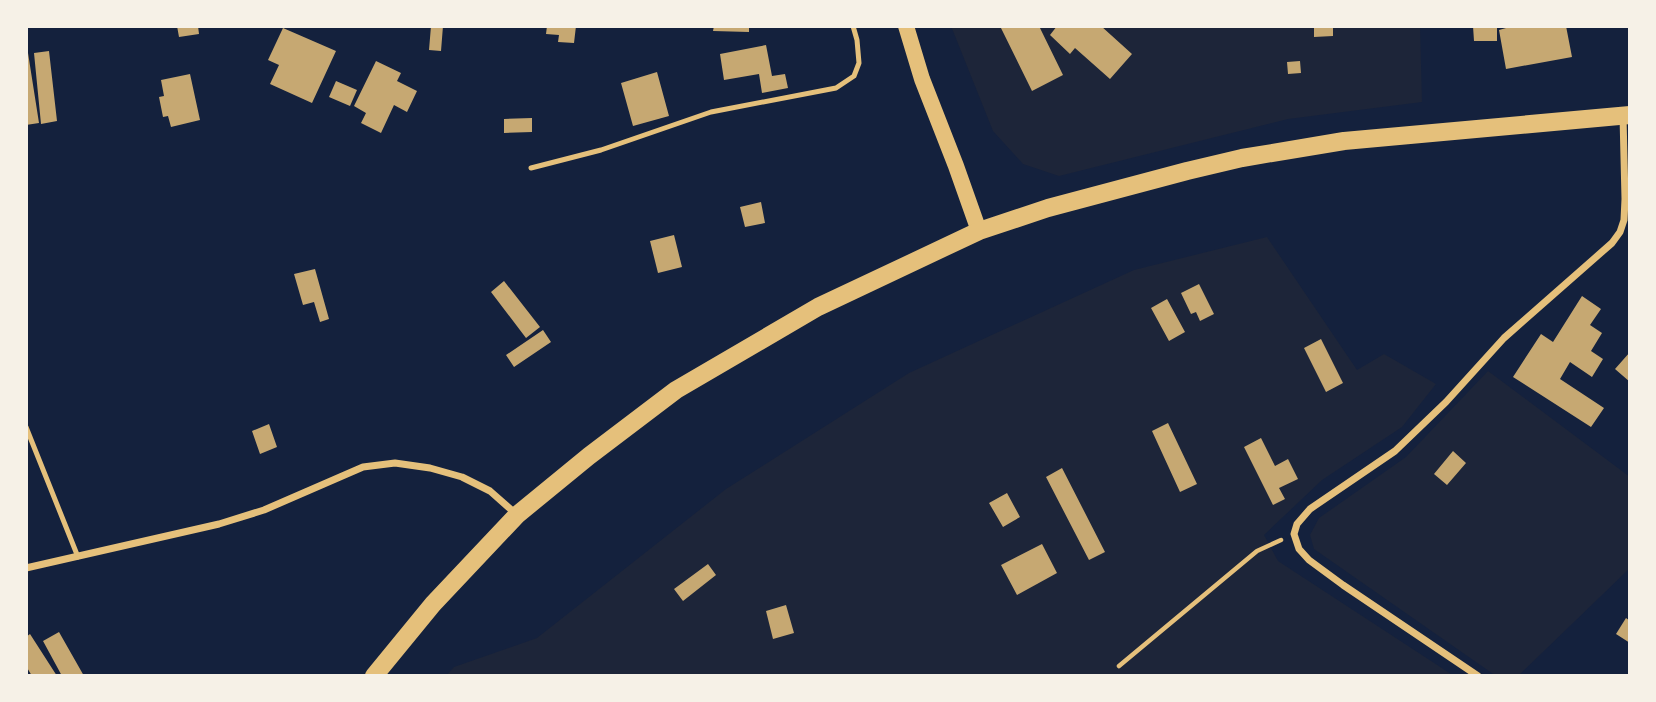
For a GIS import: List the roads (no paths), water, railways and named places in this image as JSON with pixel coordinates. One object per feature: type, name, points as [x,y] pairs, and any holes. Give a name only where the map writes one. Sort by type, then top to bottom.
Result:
[{"type":"highway","points":[[374,676],[433,604],[517,515],[676,390],[818,307],[979,231],[1048,208],[1242,158],[1331,143],[1627,115]]},
{"type":"main road","points":[[906,26],[922,79],[979,231]]},
{"type":"street","points":[[1478,676],[1310,560],[1299,549],[1294,534],[1297,524],[1310,509],[1395,451],[1446,402],[1504,338],[1612,243],[1624,220],[1627,115]]},
{"type":"street","points":[[26,568],[219,524],[264,510],[363,467],[384,464],[430,468],[463,477],[490,491],[517,515]]},
{"type":"lane","points":[[531,168],[601,150],[710,112],[836,88],[854,76],[859,63],[853,26]]},
{"type":"lane","points":[[26,427],[78,557]]}]
